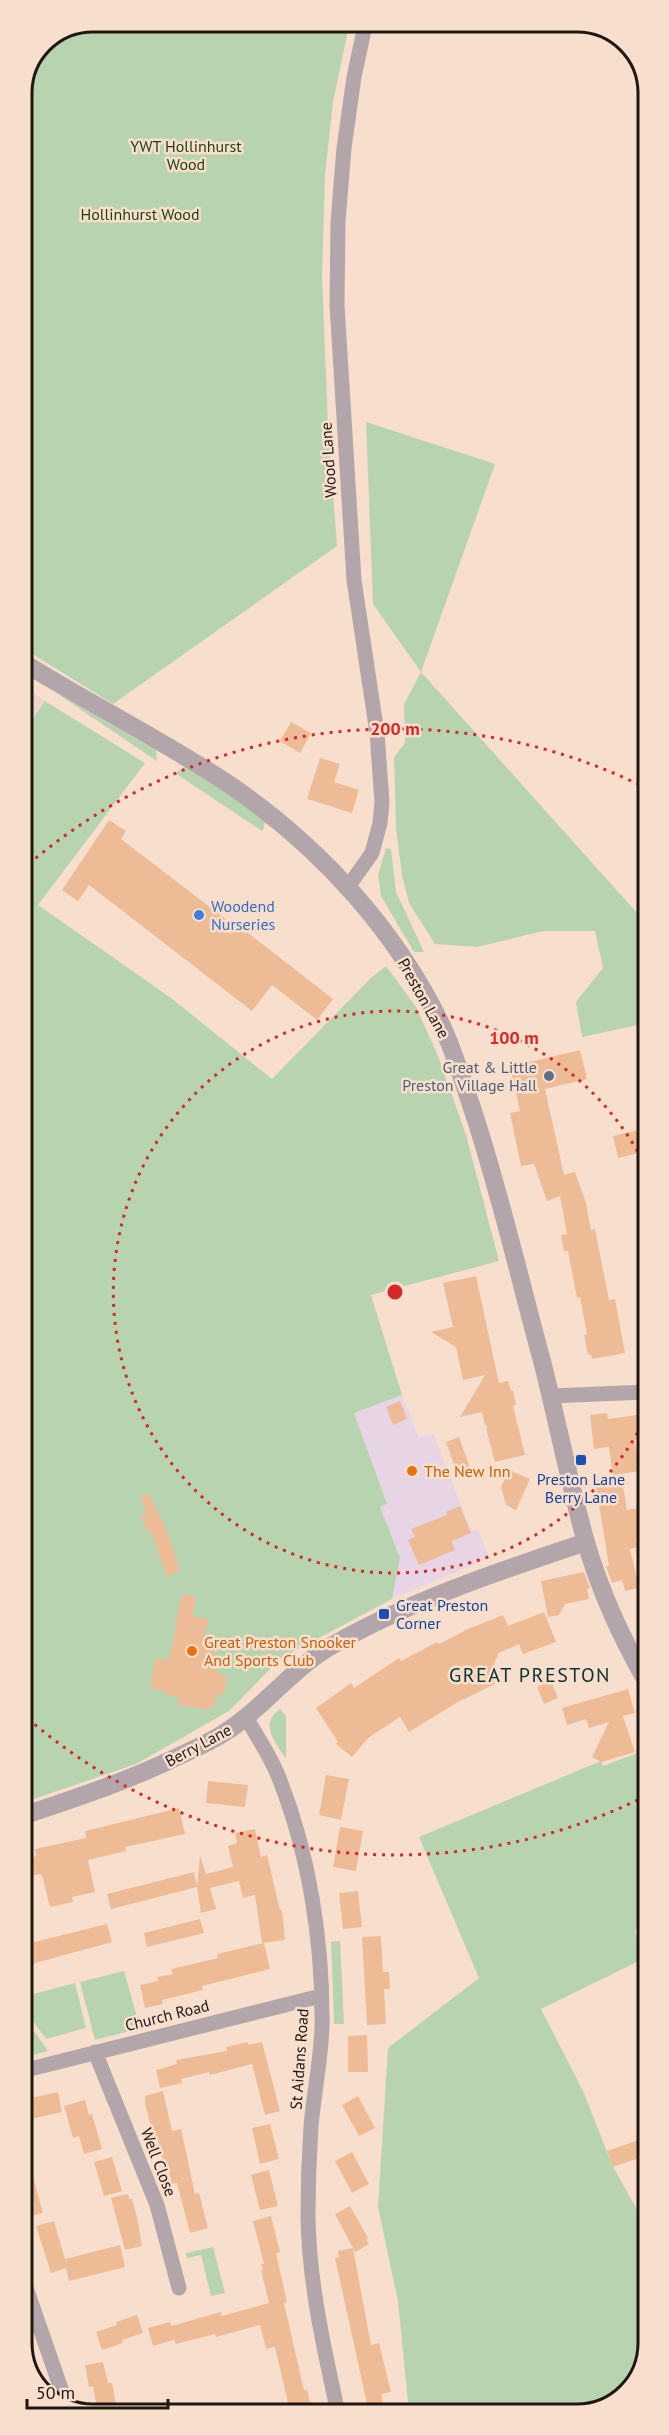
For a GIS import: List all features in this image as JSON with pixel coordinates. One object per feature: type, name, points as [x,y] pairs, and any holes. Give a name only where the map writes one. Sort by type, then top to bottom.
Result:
[{"type":"street","name":"Wood Lane","points":[[348,887],[372,853],[380,823],[382,802],[377,733],[354,580],[337,305],[338,222],[344,148],[354,77],[364,32]]},
{"type":"street","name":"Preston Lane","points":[[32,667],[177,751],[235,789],[319,857],[348,887],[385,932],[413,976],[454,1053],[487,1155],[586,1542],[615,1620],[638,1665]]},
{"type":"street","points":[[550,1396],[638,1392]]},
{"type":"street","name":"Berry Lane","points":[[32,1813],[138,1776],[223,1734],[246,1717],[311,1659],[351,1635],[471,1582],[586,1542]]},
{"type":"street","name":"St Aidans Road","points":[[246,1717],[276,1771],[298,1839],[313,1911],[322,2027],[312,2124],[308,2217],[310,2267],[318,2319],[337,2404]]},
{"type":"street","name":"Church Road","points":[[32,2068],[321,1996]]},
{"type":"street","name":"Well Close","points":[[95,2052],[157,2205],[179,2288]]},
{"type":"street","points":[[32,2305],[64,2396]]},
{"type":"shaded area","points":[[32,692],[45,701],[32,720]]},
{"type":"shaded area","name":"The New Inn","points":[[402,1395],[419,1438],[433,1433],[471,1531],[478,1529],[489,1558],[392,1599],[400,1558],[380,1507],[387,1504],[354,1413]]},
{"type":"green space","points":[[348,32],[333,102],[325,175],[322,276],[328,424],[337,546],[113,704],[32,654],[32,92],[36,69],[49,49],[69,36],[80,33]]},
{"type":"green space","points":[[366,422],[495,464],[421,672],[373,604]]},
{"type":"green space","points":[[421,672],[638,914],[638,1025],[582,1037],[576,1002],[603,968],[595,931],[543,931],[477,947],[435,944],[409,903],[402,875],[396,829],[394,757],[405,743],[404,704]]},
{"type":"green space","points":[[56,693],[156,750],[157,761]]},
{"type":"green space","points":[[45,701],[145,763],[38,905],[171,998],[272,1079],[372,977],[386,966],[416,1007],[438,1056],[466,1135],[499,1261],[371,1295],[402,1395],[354,1413],[387,1504],[380,1507],[400,1558],[392,1599],[281,1658],[229,1711],[136,1764],[32,1800],[32,720]]},
{"type":"green space","points":[[185,767],[265,820],[262,831],[175,773]]},
{"type":"green space","points":[[386,848],[391,849],[396,892],[424,952],[414,952],[381,896],[378,875]]},
{"type":"green space","points":[[280,1709],[286,1716],[286,1759],[271,1734],[270,1727],[270,1721]]},
{"type":"green space","points":[[638,1753],[638,1929],[635,1931],[638,1942],[638,1961],[541,2009],[583,2091],[613,2167],[638,2211],[638,2343],[633,2366],[617,2388],[600,2399],[589,2402],[577,2404],[408,2404],[398,2301],[378,2207],[388,2048],[479,1978],[419,1837],[601,1761],[603,1766]]},
{"type":"green space","points":[[340,1941],[344,2024],[334,2024],[331,1942]]},
{"type":"green space","points":[[124,1971],[137,2017],[134,2030],[95,2040],[80,1982]]},
{"type":"green space","points":[[75,1983],[86,2028],[46,2039],[32,2020],[32,1994]]},
{"type":"green space","points":[[32,2028],[48,2051],[32,2055]]},
{"type":"green space","points":[[213,2247],[225,2293],[211,2296],[201,2255],[187,2258],[186,2253]]},
{"type":"building","points":[[291,722],[311,733],[300,753],[280,741]]},
{"type":"building","points":[[320,758],[340,764],[334,782],[359,790],[352,813],[307,799]]},
{"type":"building","points":[[109,820],[126,831],[121,839],[333,999],[317,1020],[272,985],[252,1011],[89,885],[78,901],[62,890]]},
{"type":"building","points":[[580,1050],[587,1079],[545,1089],[564,1175],[575,1172],[586,1203],[591,1230],[595,1229],[609,1300],[615,1299],[625,1353],[592,1359],[591,1354],[588,1355],[584,1335],[587,1335],[580,1297],[577,1298],[568,1251],[564,1251],[561,1235],[567,1234],[560,1196],[547,1201],[534,1164],[521,1166],[510,1113],[520,1111],[511,1072],[527,1068],[525,1063]]},
{"type":"building","points":[[638,1130],[638,1153],[618,1158],[613,1136]]},
{"type":"building","points":[[476,1276],[499,1383],[508,1381],[513,1391],[516,1405],[513,1406],[525,1455],[495,1462],[486,1428],[488,1427],[485,1425],[482,1412],[460,1417],[485,1375],[463,1380],[456,1347],[431,1332],[453,1327],[443,1283]]},
{"type":"building","points":[[400,1401],[407,1419],[393,1425],[386,1407]]},
{"type":"building","points":[[607,1413],[608,1419],[638,1415],[638,1440],[635,1440],[638,1471],[613,1475],[609,1447],[594,1449],[590,1415]]},
{"type":"building","points":[[459,1437],[470,1468],[457,1473],[446,1442]]},
{"type":"building","points":[[509,1470],[530,1479],[516,1510],[506,1505],[501,1487]]},
{"type":"building","points":[[621,1475],[627,1510],[638,1508],[638,1539],[636,1539],[638,1547],[630,1549],[638,1588],[625,1591],[622,1580],[612,1583],[606,1566],[609,1566],[595,1480]]},
{"type":"building","points":[[148,1493],[166,1528],[180,1571],[166,1576],[152,1532],[149,1533],[140,1516],[146,1513],[141,1496]]},
{"type":"building","points":[[460,1506],[471,1533],[452,1541],[455,1550],[419,1565],[408,1540],[415,1537],[411,1529],[447,1515],[446,1512]]},
{"type":"building","points":[[584,1572],[590,1588],[587,1589],[589,1599],[565,1604],[559,1615],[548,1617],[541,1581]]},
{"type":"building","name":"Great Preston Snooker And Sports Club","points":[[182,1594],[196,1597],[192,1616],[208,1619],[203,1645],[215,1647],[213,1654],[217,1655],[214,1670],[220,1672],[220,1675],[227,1676],[224,1695],[216,1694],[214,1706],[207,1710],[177,1704],[179,1697],[150,1688],[156,1658],[169,1660]]},
{"type":"building","points":[[544,1612],[556,1642],[523,1654],[519,1644],[499,1653],[490,1672],[495,1684],[458,1702],[409,1732],[400,1717],[368,1738],[352,1757],[336,1744],[338,1742],[316,1708],[351,1683],[354,1688],[399,1658],[401,1661],[437,1642],[439,1644],[503,1615],[508,1626]]},
{"type":"building","points":[[551,1681],[558,1698],[544,1704],[537,1687]]},
{"type":"building","points":[[628,1689],[635,1713],[623,1716],[635,1752],[602,1762],[592,1757],[609,1722],[589,1728],[586,1719],[567,1725],[562,1708]]},
{"type":"building","points":[[326,1775],[349,1779],[341,1820],[319,1815]]},
{"type":"building","points":[[208,1781],[248,1785],[245,1807],[206,1803]]},
{"type":"building","points":[[179,1808],[185,1834],[125,1847],[126,1851],[88,1860],[95,1892],[72,1897],[73,1902],[50,1907],[42,1875],[32,1876],[32,1857],[36,1856],[35,1849],[86,1838],[85,1831]]},
{"type":"building","points":[[340,1827],[363,1831],[356,1871],[333,1867]]},
{"type":"building","points":[[255,1829],[261,1857],[267,1855],[280,1910],[282,1910],[285,1940],[262,1943],[255,1895],[243,1898],[239,1881],[210,1888],[216,1909],[201,1913],[197,1887],[111,1909],[107,1894],[194,1872],[197,1886],[200,1856],[206,1874],[233,1867],[228,1846],[237,1843],[235,1833]]},
{"type":"building","points":[[358,1891],[362,1927],[343,1929],[339,1893]]},
{"type":"building","points":[[200,1919],[204,1933],[147,1947],[144,1933]]},
{"type":"building","points":[[107,1924],[112,1942],[32,1964],[32,1943]]},
{"type":"building","points":[[381,1936],[383,1972],[389,1972],[390,1989],[384,1989],[386,2024],[367,2025],[362,1937]]},
{"type":"building","points":[[264,1943],[270,1969],[202,1986],[203,1990],[162,2000],[163,2004],[145,2008],[140,1985],[158,1981],[157,1977],[173,1974],[171,1969],[218,1958],[217,1954]]},
{"type":"building","points":[[367,2035],[368,2072],[348,2072],[348,2036]]},
{"type":"building","points":[[248,2042],[248,2045],[262,2042],[280,2111],[265,2115],[252,2064],[210,2075],[209,2072],[181,2079],[182,2083],[160,2088],[156,2070],[177,2064],[176,2060],[227,2051],[226,2047]]},
{"type":"building","points":[[163,2091],[172,2131],[181,2129],[195,2194],[199,2193],[208,2228],[190,2233],[177,2183],[172,2184],[168,2167],[165,2168],[145,2103],[145,2096]]},
{"type":"building","points":[[58,2092],[62,2112],[32,2119],[32,2098]]},
{"type":"building","points":[[358,2096],[375,2128],[359,2136],[342,2105]]},
{"type":"building","points":[[85,2100],[89,2115],[92,2114],[102,2149],[84,2154],[79,2136],[73,2138],[64,2106]]},
{"type":"building","points":[[270,2124],[279,2159],[260,2164],[252,2128]]},
{"type":"building","points":[[638,2140],[638,2158],[613,2167],[607,2151]]},
{"type":"building","points":[[352,2152],[369,2184],[352,2193],[335,2161]]},
{"type":"building","points":[[112,2157],[122,2191],[104,2196],[94,2162]]},
{"type":"building","points":[[269,2170],[278,2206],[260,2210],[251,2175]]},
{"type":"building","points":[[32,2173],[43,2213],[32,2216]]},
{"type":"building","points":[[128,2194],[129,2199],[132,2199],[137,2217],[142,2246],[125,2250],[111,2198]]},
{"type":"building","points":[[350,2206],[369,2244],[355,2252],[335,2214]]},
{"type":"building","points":[[271,2216],[280,2252],[276,2253],[287,2302],[284,2303],[304,2390],[307,2390],[310,2403],[288,2403],[275,2347],[266,2349],[260,2325],[216,2337],[215,2334],[176,2344],[174,2340],[153,2346],[148,2328],[170,2322],[171,2326],[221,2312],[222,2316],[269,2303],[261,2270],[263,2270],[261,2264],[264,2264],[253,2221]]},
{"type":"building","points":[[54,2221],[65,2259],[120,2245],[125,2267],[69,2281],[66,2268],[51,2273],[36,2226]]},
{"type":"building","points":[[353,2248],[371,2345],[379,2343],[391,2392],[381,2394],[383,2404],[367,2404],[335,2258],[339,2257],[338,2251]]},
{"type":"building","points":[[137,2315],[143,2333],[102,2350],[96,2332]]},
{"type":"building","points":[[103,2362],[108,2383],[112,2383],[116,2403],[96,2403],[93,2386],[89,2387],[85,2365]]},
{"type":"place","name":"Woodend Nurseries","points":[[199,915]]},
{"type":"place","name":"Great & Little Preston Village Hall","points":[[549,1076]]},
{"type":"place","name":"Preston Lane Berry Lane","points":[[581,1460]]},
{"type":"place","name":"The New Inn","points":[[412,1471]]},
{"type":"place","name":"Great Preston Corner","points":[[384,1614]]},
{"type":"place","name":"Great Preston Snooker And Sports Club","points":[[192,1651]]},
{"type":"district","name":"GREAT PRESTON","points":[[530,1675]]},
{"type":"park label","name":"YWT Hollinhurst Wood","points":[[186,155]]},
{"type":"park label","name":"Hollinhurst Wood","points":[[140,214]]}]
